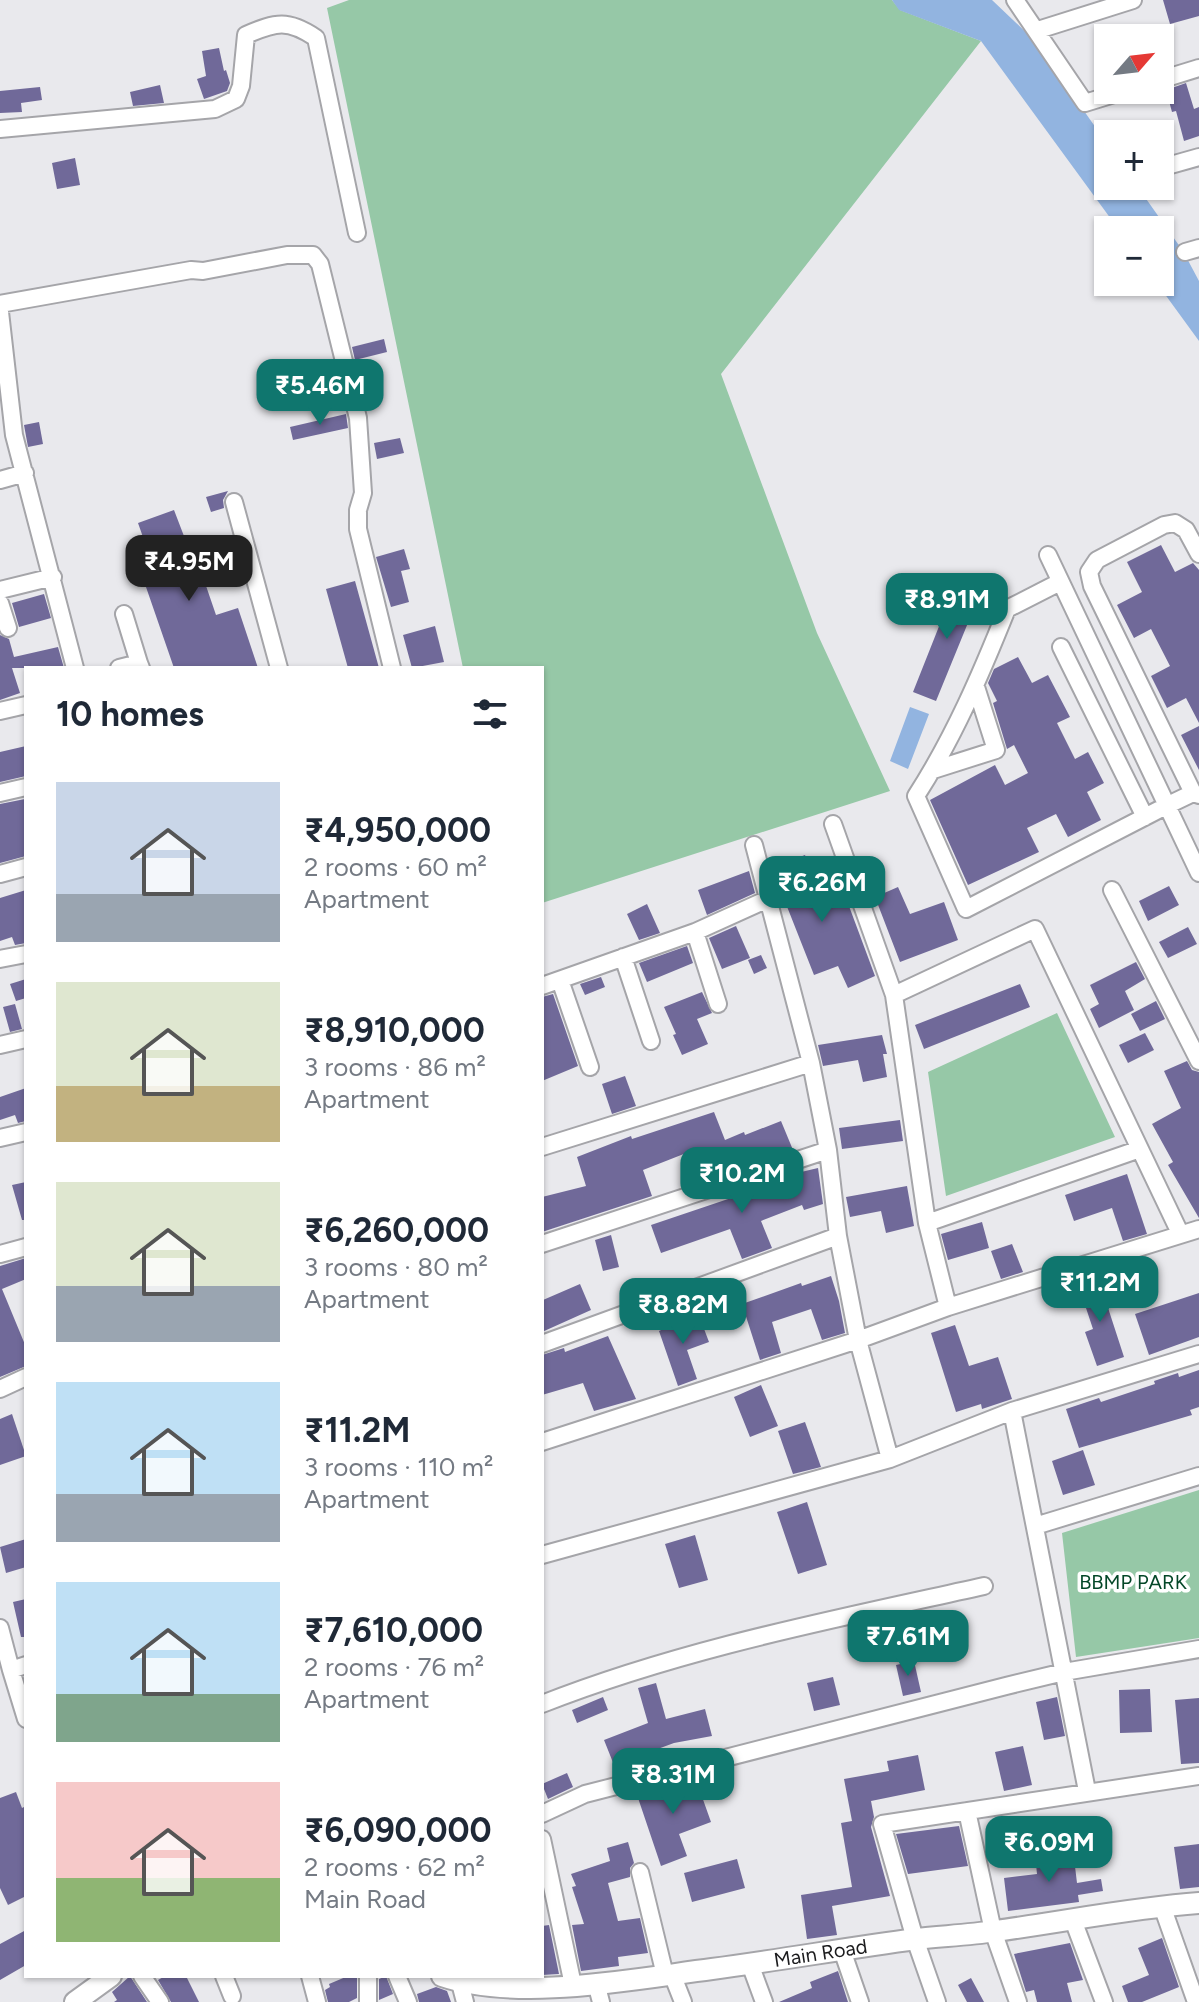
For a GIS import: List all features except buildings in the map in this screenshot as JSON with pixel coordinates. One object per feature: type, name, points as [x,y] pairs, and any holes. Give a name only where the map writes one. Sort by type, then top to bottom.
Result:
[{"type":"main road","name":"Main Road","points":[[456,1987],[504,1994],[573,1985],[599,1992],[668,1974],[1199,1903]]},
{"type":"main road","points":[[75,2002],[108,1978]]},
{"type":"street","points":[[1015,0],[1085,103],[1094,100]]},
{"type":"street","points":[[1038,30],[1133,0]]},
{"type":"street","points":[[0,129],[215,109],[236,99],[241,86],[246,35],[273,24],[289,24],[316,38],[357,233]]},
{"type":"street","points":[[1174,76],[1199,68]]},
{"type":"street","points":[[1174,164],[1199,157]]},
{"type":"street","points":[[0,304],[191,270],[214,269],[287,255],[313,255],[320,264],[358,418],[363,493],[358,510],[358,529],[392,666]]},
{"type":"street","points":[[0,312],[4,384],[14,435],[75,666]]},
{"type":"street","points":[[0,480],[25,473]]},
{"type":"street","points":[[234,502],[278,666]]},
{"type":"street","points":[[1060,582],[1007,609],[976,687],[916,796],[966,909],[1166,806],[1196,794],[1092,586],[1089,572],[1097,560],[1164,525],[1175,523],[1186,530],[1199,554]]},
{"type":"street","points":[[1048,555],[1198,870]]},
{"type":"street","points":[[0,590],[53,577]]},
{"type":"street","points":[[0,603],[8,628]]},
{"type":"street","points":[[124,614],[140,665]]},
{"type":"street","points":[[1061,647],[1145,817]]},
{"type":"street","points":[[933,770],[996,750],[976,687]]},
{"type":"street","points":[[0,711],[24,705]]},
{"type":"street","points":[[0,793],[24,787]]},
{"type":"street","points":[[833,824],[894,995],[927,1223],[948,1307]]},
{"type":"street","points":[[754,845],[811,1063],[858,1340],[890,1459]]},
{"type":"street","points":[[0,874],[24,868]]},
{"type":"street","points":[[1112,890],[1199,1061]]},
{"type":"street","points":[[544,985],[695,932],[768,899]]},
{"type":"street","points":[[894,995],[1035,929],[1180,1233]]},
{"type":"street","points":[[695,932],[718,1004]]},
{"type":"street","points":[[0,959],[24,954]]},
{"type":"street","points":[[623,957],[651,1041]]},
{"type":"street","points":[[560,980],[590,1067]]},
{"type":"street","points":[[0,1045],[24,1039]]},
{"type":"street","points":[[544,1146],[811,1063]]},
{"type":"street","points":[[0,1138],[24,1132]]},
{"type":"street","points":[[927,1223],[1140,1149]]},
{"type":"street","points":[[544,1243],[828,1150]]},
{"type":"street","points":[[544,1441],[858,1340],[948,1307],[1199,1229]]},
{"type":"street","points":[[544,1343],[838,1236]]},
{"type":"street","points":[[0,1254],[24,1248]]},
{"type":"street","points":[[544,1554],[890,1459],[1012,1411],[1199,1354]]},
{"type":"street","points":[[0,1389],[24,1380]]},
{"type":"street","points":[[1012,1411],[1087,1791]]},
{"type":"street","points":[[1035,1526],[1199,1476]]},
{"type":"street","points":[[544,1703],[582,1688],[771,1633],[984,1586]]},
{"type":"street","points":[[0,1628],[19,1668],[24,1704]]},
{"type":"street","points":[[544,1813],[585,1794],[1064,1672],[1199,1649]]},
{"type":"street","points":[[937,2002],[915,1939],[882,1824],[1199,1776]]},
{"type":"street","points":[[967,1811],[993,1931],[1018,2002]]},
{"type":"street","points":[[544,1848],[573,1985]]},
{"type":"street","points":[[640,1872],[668,1974],[683,2002]]},
{"type":"street","points":[[1162,1906],[1196,2002]]},
{"type":"street","points":[[1073,1920],[1104,2002]]},
{"type":"street","points":[[842,1950],[860,2002]]},
{"type":"street","points":[[750,1964],[764,2002]]},
{"type":"street","points":[[143,1978],[160,2002]]},
{"type":"street","points":[[225,1978],[232,1996]]},
{"type":"street","points":[[311,1978],[317,2002]]},
{"type":"street","points":[[368,1978],[368,2002]]},
{"type":"street","points":[[398,1978],[408,2002]]},
{"type":"green space","points":[[349,0],[892,0],[900,10],[981,41],[721,374],[817,633],[890,791],[544,902],[544,666],[463,666],[327,8]]},
{"type":"green space","points":[[1057,1013],[1115,1137],[946,1196],[928,1072]]},
{"type":"green space","name":"BBMP PARK","points":[[1199,1490],[1199,1638],[1076,1657],[1062,1533]]},
{"type":"water","points":[[892,0],[992,0],[1034,40],[1094,125],[1094,196],[981,41],[899,10]]},
{"type":"water","points":[[1097,200],[1147,200],[1158,216],[1109,216]]},
{"type":"water","points":[[1174,238],[1199,281],[1199,341],[1166,296],[1174,296]]},
{"type":"water","points":[[910,707],[929,714],[908,769],[890,761]]}]
